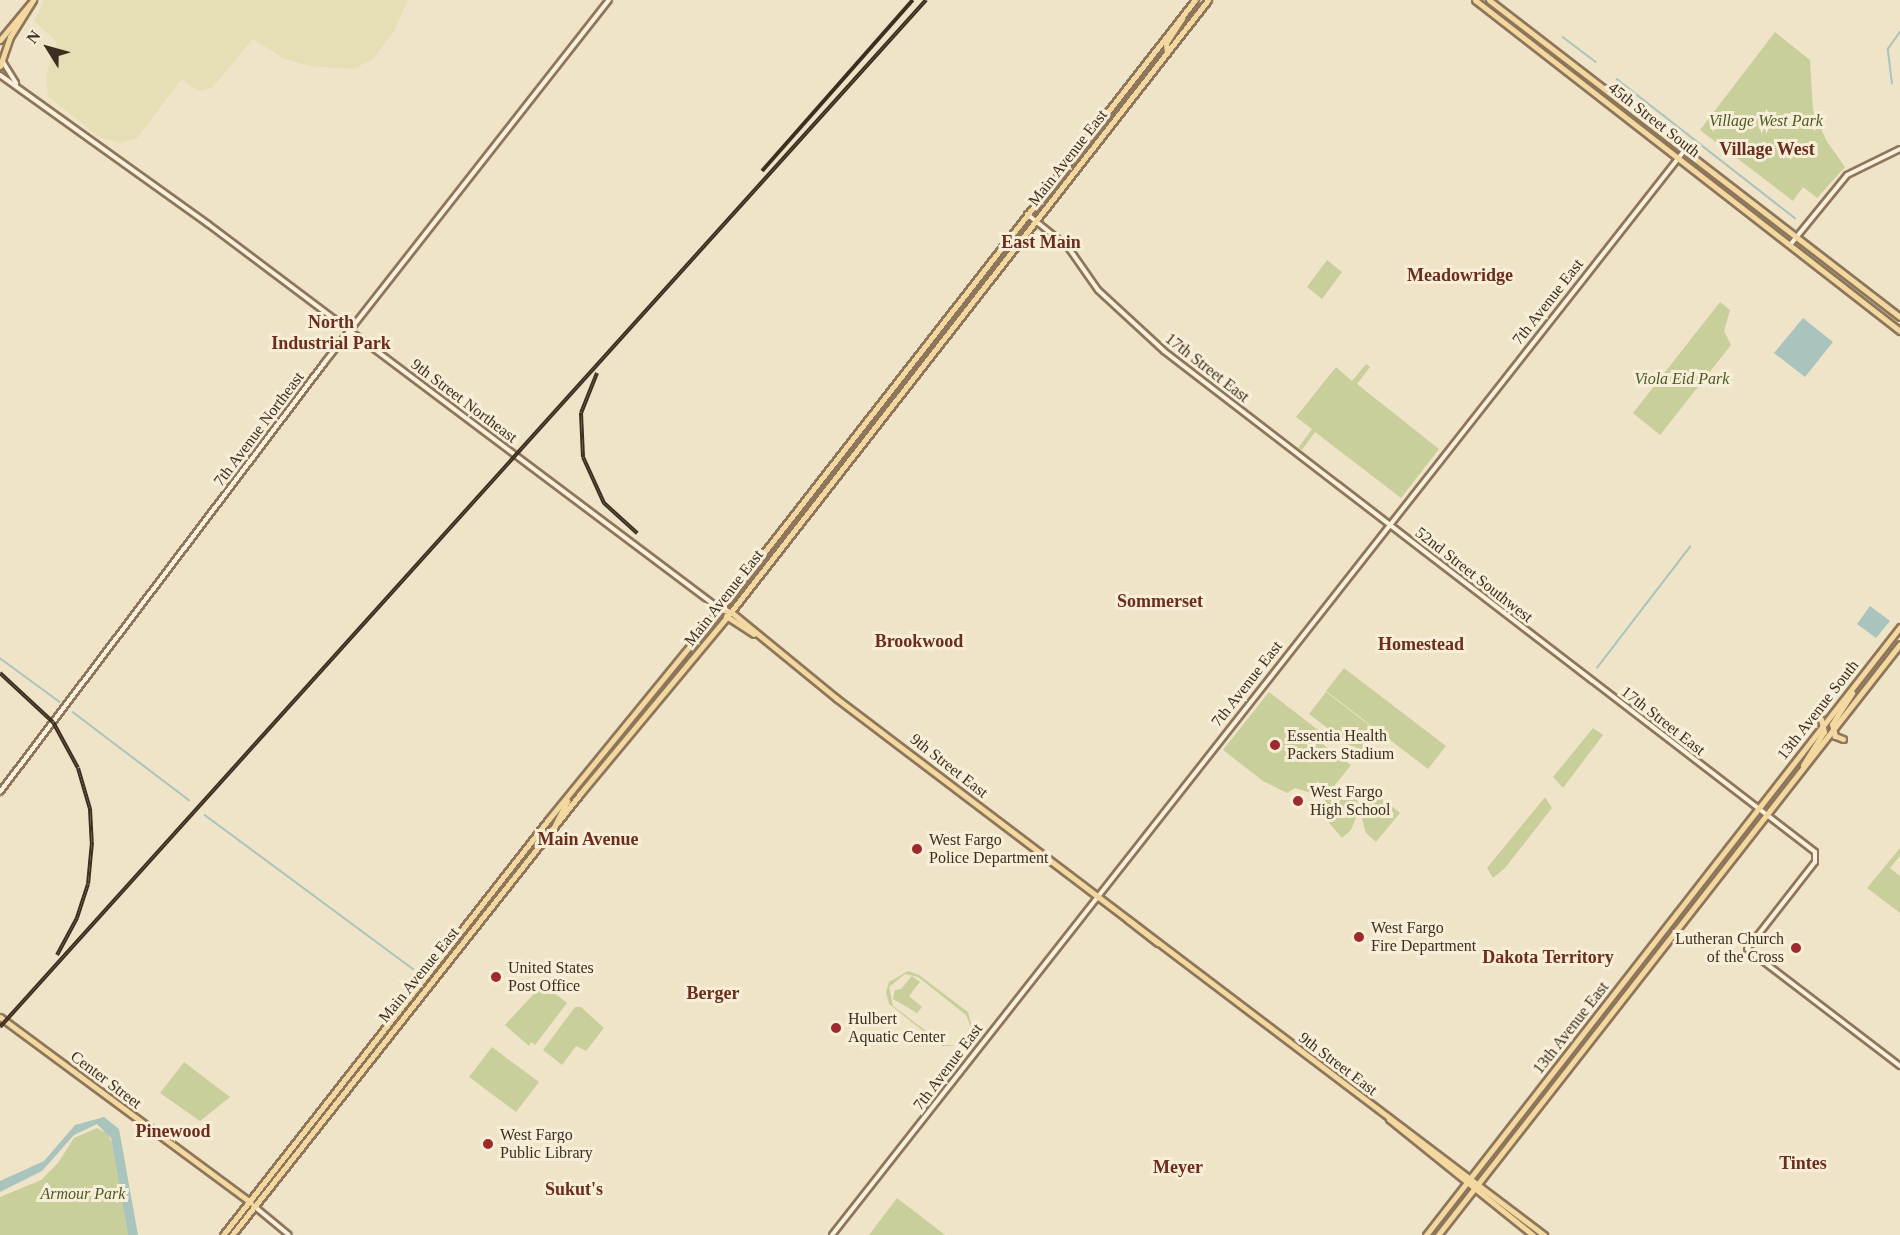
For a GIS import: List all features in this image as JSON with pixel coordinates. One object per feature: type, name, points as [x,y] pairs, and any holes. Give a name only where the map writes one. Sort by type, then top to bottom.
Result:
[{"type":"main road","name":"Main Avenue East","points":[[252,1204],[578,782],[720,609],[1195,0]]},
{"type":"main road","name":"Main Avenue East","points":[[252,1204],[555,825],[729,614],[1206,0]]},
{"type":"main road","name":"45th Street South","points":[[1474,0],[1679,157],[1900,331]]},
{"type":"main road","name":"45th Street South","points":[[1489,0],[1900,319]]},
{"type":"main road","points":[[0,40],[32,2]]},
{"type":"main road","points":[[2,62],[10,37],[32,2]]},
{"type":"main road","points":[[1167,53],[1166,43],[1181,24],[1182,16]]},
{"type":"main road","points":[[0,50],[2,62]]},
{"type":"main road","points":[[1824,271],[1857,294],[1868,293]]},
{"type":"main road","points":[[1862,301],[1870,299],[1900,319]]},
{"type":"main road","name":"9th Street East","points":[[720,609],[1470,1180],[1533,1235]]},
{"type":"main road","name":"13th Avenue South","points":[[1758,809],[1817,733],[1822,721],[1832,714],[1900,627]]},
{"type":"main road","name":"13th Avenue South","points":[[1766,815],[1834,733],[1900,644]]},
{"type":"main road","points":[[663,695],[662,688],[684,654]]},
{"type":"main road","points":[[1840,722],[1838,730],[1843,739],[1834,733],[1834,721],[1856,684]]},
{"type":"main road","points":[[1802,770],[1806,756],[1824,732],[1822,721],[1816,718],[1820,727],[1817,733]]},
{"type":"main road","points":[[555,825],[556,817],[578,782]]},
{"type":"main road","name":"13th Avenue East","points":[[1426,1235],[1758,809]]},
{"type":"main road","name":"13th Avenue East","points":[[1438,1235],[1766,815]]},
{"type":"main road","name":"Center Street","points":[[0,1017],[252,1204]]},
{"type":"main road","name":"9th Street East","points":[[1476,1186],[1544,1235]]},
{"type":"main road","points":[[223,1235],[252,1204]]},
{"type":"main road","points":[[232,1235],[252,1204]]},
{"type":"street","name":"7th Avenue Northeast","points":[[0,792],[350,330],[609,0]]},
{"type":"street","name":"9th Street Northeast","points":[[2,62],[19,86]]},
{"type":"street","name":"9th Street Northeast","points":[[0,75],[19,86],[350,330],[720,609]]},
{"type":"street","points":[[1790,245],[1847,175],[1900,149]]},
{"type":"street","name":"7th Avenue East","points":[[832,1235],[1685,150]]},
{"type":"street","name":"17th Street East","points":[[1027,214],[1068,247],[1098,290],[1164,351],[1389,524]]},
{"type":"street","name":"52nd Street Southwest","points":[[1389,524],[1545,645]]},
{"type":"street","name":"17th Street East","points":[[1545,645],[1816,853],[1809,870],[1748,949],[1900,1066]]},
{"type":"street","points":[[252,1204],[289,1235]]},
{"type":"shaded area","points":[[44,0],[408,0],[393,33],[373,59],[353,69],[309,66],[285,59],[253,39],[212,88],[198,91],[183,80],[179,82],[137,138],[120,143],[99,137],[48,96],[46,76],[57,42],[34,21]]},
{"type":"green space","name":"Village West Park","points":[[1775,32],[1810,60],[1813,110],[1826,140],[1845,167],[1817,198],[1803,187],[1793,201],[1700,130]]},
{"type":"green space","points":[[1327,260],[1342,272],[1322,299],[1307,287]]},
{"type":"green space","name":"Viola Eid Park","points":[[1720,302],[1730,310],[1724,331],[1731,345],[1660,435],[1633,413]]},
{"type":"green space","points":[[1366,364],[1370,367],[1357,384],[1439,449],[1401,498],[1315,432],[1302,450],[1298,448],[1312,429],[1296,417],[1336,367],[1352,381]]},
{"type":"green space","points":[[1344,668],[1446,746],[1428,769],[1326,691]]},
{"type":"green space","name":"Essentia Health Packers Stadium","points":[[1269,692],[1322,733],[1317,740],[1351,765],[1331,790],[1317,795],[1295,788],[1287,793],[1263,781],[1223,750]]},
{"type":"green space","points":[[1326,692],[1377,731],[1360,753],[1309,714]]},
{"type":"green space","points":[[1593,728],[1603,735],[1563,788],[1553,777]]},
{"type":"green space","points":[[1349,784],[1357,798],[1358,813],[1351,830],[1342,838],[1319,811],[1319,805]]},
{"type":"green space","points":[[1369,788],[1400,813],[1376,842],[1366,833],[1360,812]]},
{"type":"green space","points":[[1545,797],[1552,808],[1505,868],[1493,878],[1487,868]]},
{"type":"green space","points":[[1900,848],[1900,856],[1890,868],[1900,876],[1900,913],[1867,888]]},
{"type":"green space","points":[[908,971],[919,975],[968,1012],[973,1031],[963,1045],[955,1045],[964,1042],[971,1028],[966,1015],[918,977],[905,974],[889,987],[893,1006],[942,1043],[951,1046],[942,1046],[889,1004],[886,992],[889,982]]},
{"type":"green space","points":[[912,976],[920,982],[909,996],[922,1007],[917,1013],[893,999],[895,990],[901,989]]},
{"type":"green space","points":[[543,984],[567,1003],[535,1045],[531,1042],[529,1046],[505,1025]]},
{"type":"green space","points":[[575,1007],[581,1007],[604,1028],[586,1051],[576,1046],[562,1065],[543,1050]]},
{"type":"green space","points":[[492,1047],[539,1082],[516,1112],[469,1077]]},
{"type":"green space","points":[[184,1062],[230,1097],[200,1121],[160,1093]]},
{"type":"green space","name":"Armour Park","points":[[97,1128],[107,1133],[112,1143],[128,1235],[0,1235],[0,1197],[41,1180],[58,1163],[74,1138]]},
{"type":"green space","points":[[897,1198],[945,1235],[869,1235]]},
{"type":"water","points":[[1803,318],[1833,342],[1805,377],[1774,353]]},
{"type":"water","points":[[1870,606],[1890,621],[1876,638],[1857,624]]},
{"type":"water","points":[[104,1117],[119,1129],[138,1235],[128,1235],[111,1138],[97,1124],[74,1135],[42,1171],[0,1192],[0,1181],[44,1161],[75,1125]]},
{"type":"waterway","points":[[1892,84],[1888,49],[1900,32]]},
{"type":"waterway","points":[[1563,37],[1596,62]]},
{"type":"waterway","points":[[1617,79],[1795,218]]},
{"type":"waterway","points":[[1597,668],[1690,547]]},
{"type":"waterway","points":[[0,658],[60,702]]},
{"type":"waterway","points":[[73,712],[189,800]]},
{"type":"waterway","points":[[205,815],[413,969]]},
{"type":"railway","points":[[762,171],[913,0]]},
{"type":"railway","points":[[0,1027],[926,0]]},
{"type":"railway","points":[[597,373],[581,413],[583,457],[604,503],[637,533]]},
{"type":"railway","points":[[0,673],[53,722],[78,768],[90,809],[92,842],[88,884],[77,918],[57,955]]},
{"type":"place","name":"Essentia Health Packers Stadium","points":[[1275,745]]},
{"type":"place","name":"West Fargo High School","points":[[1298,801]]},
{"type":"place","name":"West Fargo Police Department","points":[[917,849]]},
{"type":"place","name":"West Fargo Fire Department","points":[[1359,937]]},
{"type":"place","name":"Lutheran Church of the Cross","points":[[1796,948]]},
{"type":"place","name":"United States Post Office","points":[[496,977]]},
{"type":"place","name":"Hulbert Aquatic Center","points":[[836,1028]]},
{"type":"place","name":"West Fargo Public Library","points":[[488,1144]]},
{"type":"district","name":"Village West","points":[[1767,149]]},
{"type":"district","name":"East Main","points":[[1041,242]]},
{"type":"district","name":"Meadowridge","points":[[1460,275]]},
{"type":"district","name":"North Industrial Park","points":[[331,333]]},
{"type":"district","name":"Sommerset","points":[[1160,601]]},
{"type":"district","name":"Brookwood","points":[[919,641]]},
{"type":"district","name":"Homestead","points":[[1421,644]]},
{"type":"district","name":"Main Avenue","points":[[588,839]]},
{"type":"district","name":"Dakota Territory","points":[[1548,957]]},
{"type":"district","name":"Berger","points":[[713,993]]},
{"type":"district","name":"Pinewood","points":[[173,1131]]},
{"type":"district","name":"Tintes","points":[[1803,1163]]},
{"type":"district","name":"Meyer","points":[[1178,1167]]},
{"type":"district","name":"Sukut's","points":[[574,1189]]}]
